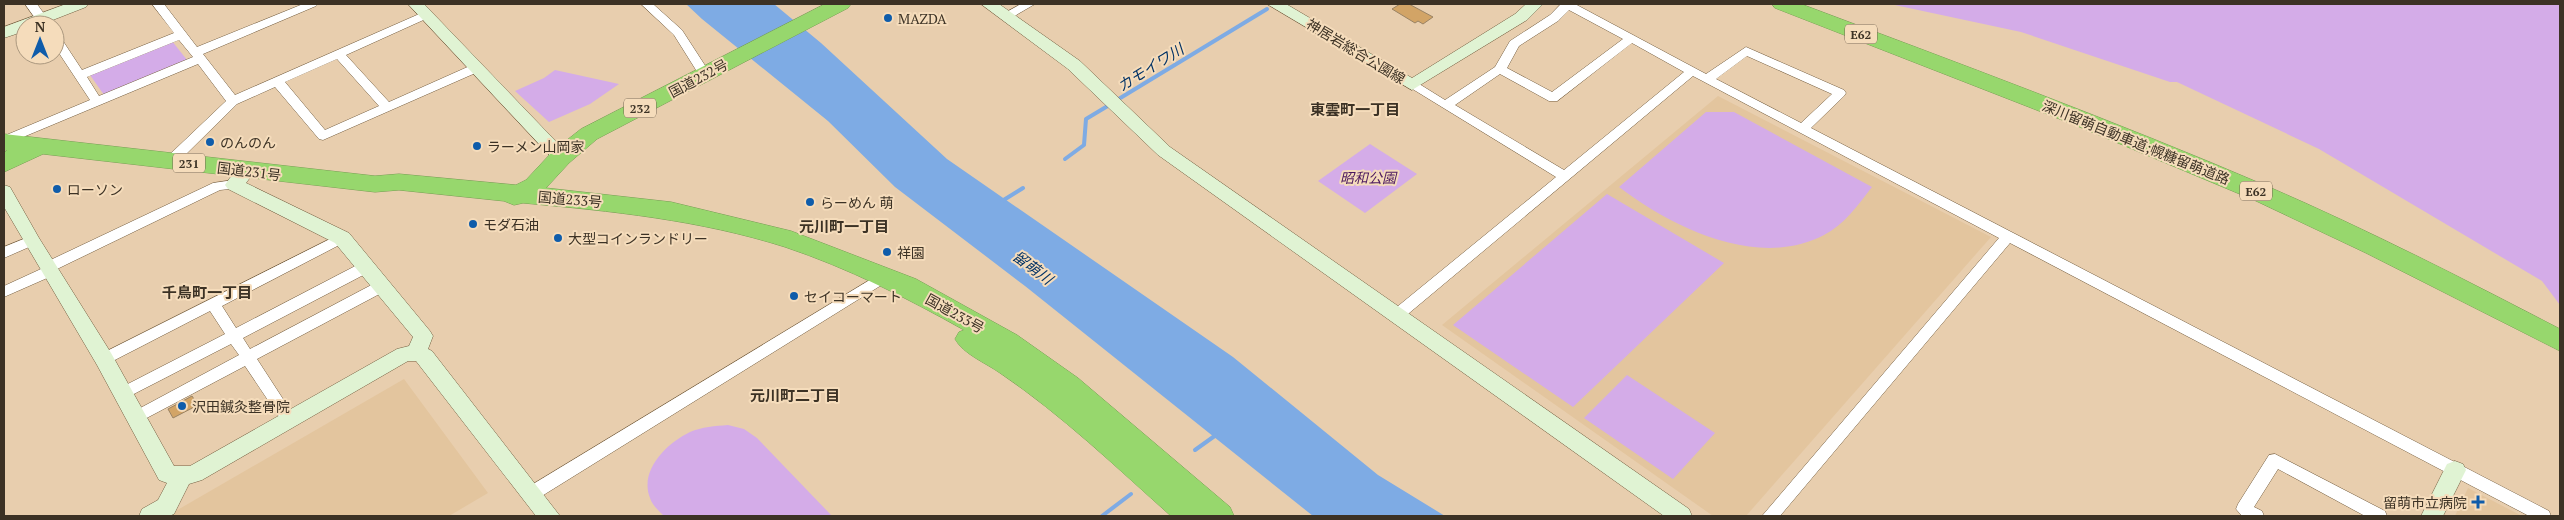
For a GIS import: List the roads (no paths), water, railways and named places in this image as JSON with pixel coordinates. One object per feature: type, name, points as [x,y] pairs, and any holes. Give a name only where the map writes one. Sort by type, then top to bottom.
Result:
[{"type":"highway","name":"国道232号","points":[[529,194],[556,153],[713,63],[819,8],[841,4]]},
{"type":"highway","name":"深川留萌自動車道;幌糠留萌道路","points":[[1782,4],[2142,134],[2284,195],[2560,330]]},
{"type":"highway","name":"深川留萌自動車道;幌糠留萌道路","points":[[1794,4],[2121,134],[2263,194],[2391,254],[2560,341]]},
{"type":"highway","name":"国道231号","points":[[4,142],[170,161],[240,178],[375,184],[390,192],[483,197],[529,194]]},
{"type":"highway","points":[[4,164],[15,156],[41,146]]},
{"type":"highway","name":"232","points":[[483,197],[514,184],[529,194]]},
{"type":"highway","name":"国道233号","points":[[529,194],[749,244],[877,282],[907,286],[1008,342],[1068,386],[1220,516]]},
{"type":"highway","name":"国道233号","points":[[877,282],[993,353],[1064,404],[1191,516]]},
{"type":"main road","name":"神居岩総合公園線","points":[[1275,4],[1412,85],[1521,17],[1535,4]]},
{"type":"main road","points":[[416,353],[425,356],[549,516]]},
{"type":"street","points":[[31,4],[38,15]]},
{"type":"street","points":[[57,15],[80,4]]},
{"type":"street","points":[[158,4],[180,35],[198,55],[233,101]]},
{"type":"street","points":[[4,142],[97,102],[198,55],[294,7],[312,4]]},
{"type":"street","points":[[647,4],[713,63]]},
{"type":"street","points":[[988,4],[1074,65],[1164,152],[1681,516]]},
{"type":"street","points":[[1007,16],[1029,4]]},
{"type":"street","points":[[1446,105],[1500,69],[1514,44],[1554,18],[1568,4],[1706,79],[2543,516]]},
{"type":"street","points":[[170,161],[233,101],[339,54],[421,9],[556,153]]},
{"type":"street","points":[[81,75],[180,35]]},
{"type":"street","points":[[1500,69],[1553,98],[1631,38]]},
{"type":"street","points":[[1706,79],[1746,51],[1840,92],[1803,128]]},
{"type":"street","points":[[65,52],[97,102]]},
{"type":"street","points":[[339,54],[386,107]]},
{"type":"street","points":[[278,82],[323,136],[476,68]]},
{"type":"street","points":[[1397,315],[1692,71]]},
{"type":"street","points":[[1412,85],[1564,176]]},
{"type":"street","points":[[4,191],[31,241],[48,269],[104,359],[167,474],[182,476],[194,474],[404,354],[416,353],[423,336],[342,238],[240,178],[218,186],[48,269],[4,292]]},
{"type":"street","points":[[1770,516],[2007,236]]},
{"type":"street","points":[[104,359],[342,238]]},
{"type":"street","points":[[4,254],[31,241]]},
{"type":"street","points":[[123,393],[366,267]]},
{"type":"street","points":[[531,494],[877,282]]},
{"type":"street","points":[[136,417],[382,286]]},
{"type":"street","points":[[213,304],[289,420]]},
{"type":"street","points":[[2256,516],[2244,509],[2275,460],[2380,516]]},
{"type":"street","points":[[2432,516],[2455,470]]},
{"type":"street","points":[[150,516],[166,507],[182,476]]},
{"type":"water","name":"留萌川","points":[[686,4],[774,4],[821,43],[947,159],[1233,357],[1378,475],[1445,516],[1313,516],[1025,286],[895,187],[828,121]]},
{"type":"waterway","name":"カモイワ川","points":[[1117,100],[1267,9]]},
{"type":"waterway","name":"カモイワ川","points":[[1065,159],[1084,145],[1086,119],[1111,104]]},
{"type":"waterway","name":"カモイワ川","points":[[1002,201],[1023,188]]},
{"type":"waterway","points":[[1195,450],[1216,435]]},
{"type":"waterway","points":[[1102,516],[1131,494]]},
{"type":"place","name":"MAZDA","points":[[888,18]]},
{"type":"place","name":"のんのん","points":[[210,142]]},
{"type":"place","name":"ラーメン山岡家","points":[[477,146]]},
{"type":"place","name":"ローソン","points":[[57,189]]},
{"type":"place","name":"らーめん 萌","points":[[810,202]]},
{"type":"place","name":"モダ石油","points":[[473,224]]},
{"type":"place","name":"大型コインランドリー","points":[[558,238]]},
{"type":"place","name":"祥園","points":[[887,252]]},
{"type":"place","name":"セイコーマート","points":[[794,296]]},
{"type":"place","name":"沢田鍼灸整骨院","points":[[182,406]]},
{"type":"place","name":"留萌市立病院","points":[[2478,502]]},
{"type":"district","name":"東雲町一丁目","points":[[1355,109]]},
{"type":"district","name":"元川町一丁目","points":[[844,226]]},
{"type":"district","name":"千鳥町一丁目","points":[[207,292]]},
{"type":"district","name":"元川町二丁目","points":[[795,395]]},
{"type":"park label","name":"昭和公園","points":[[1368,177]]}]
